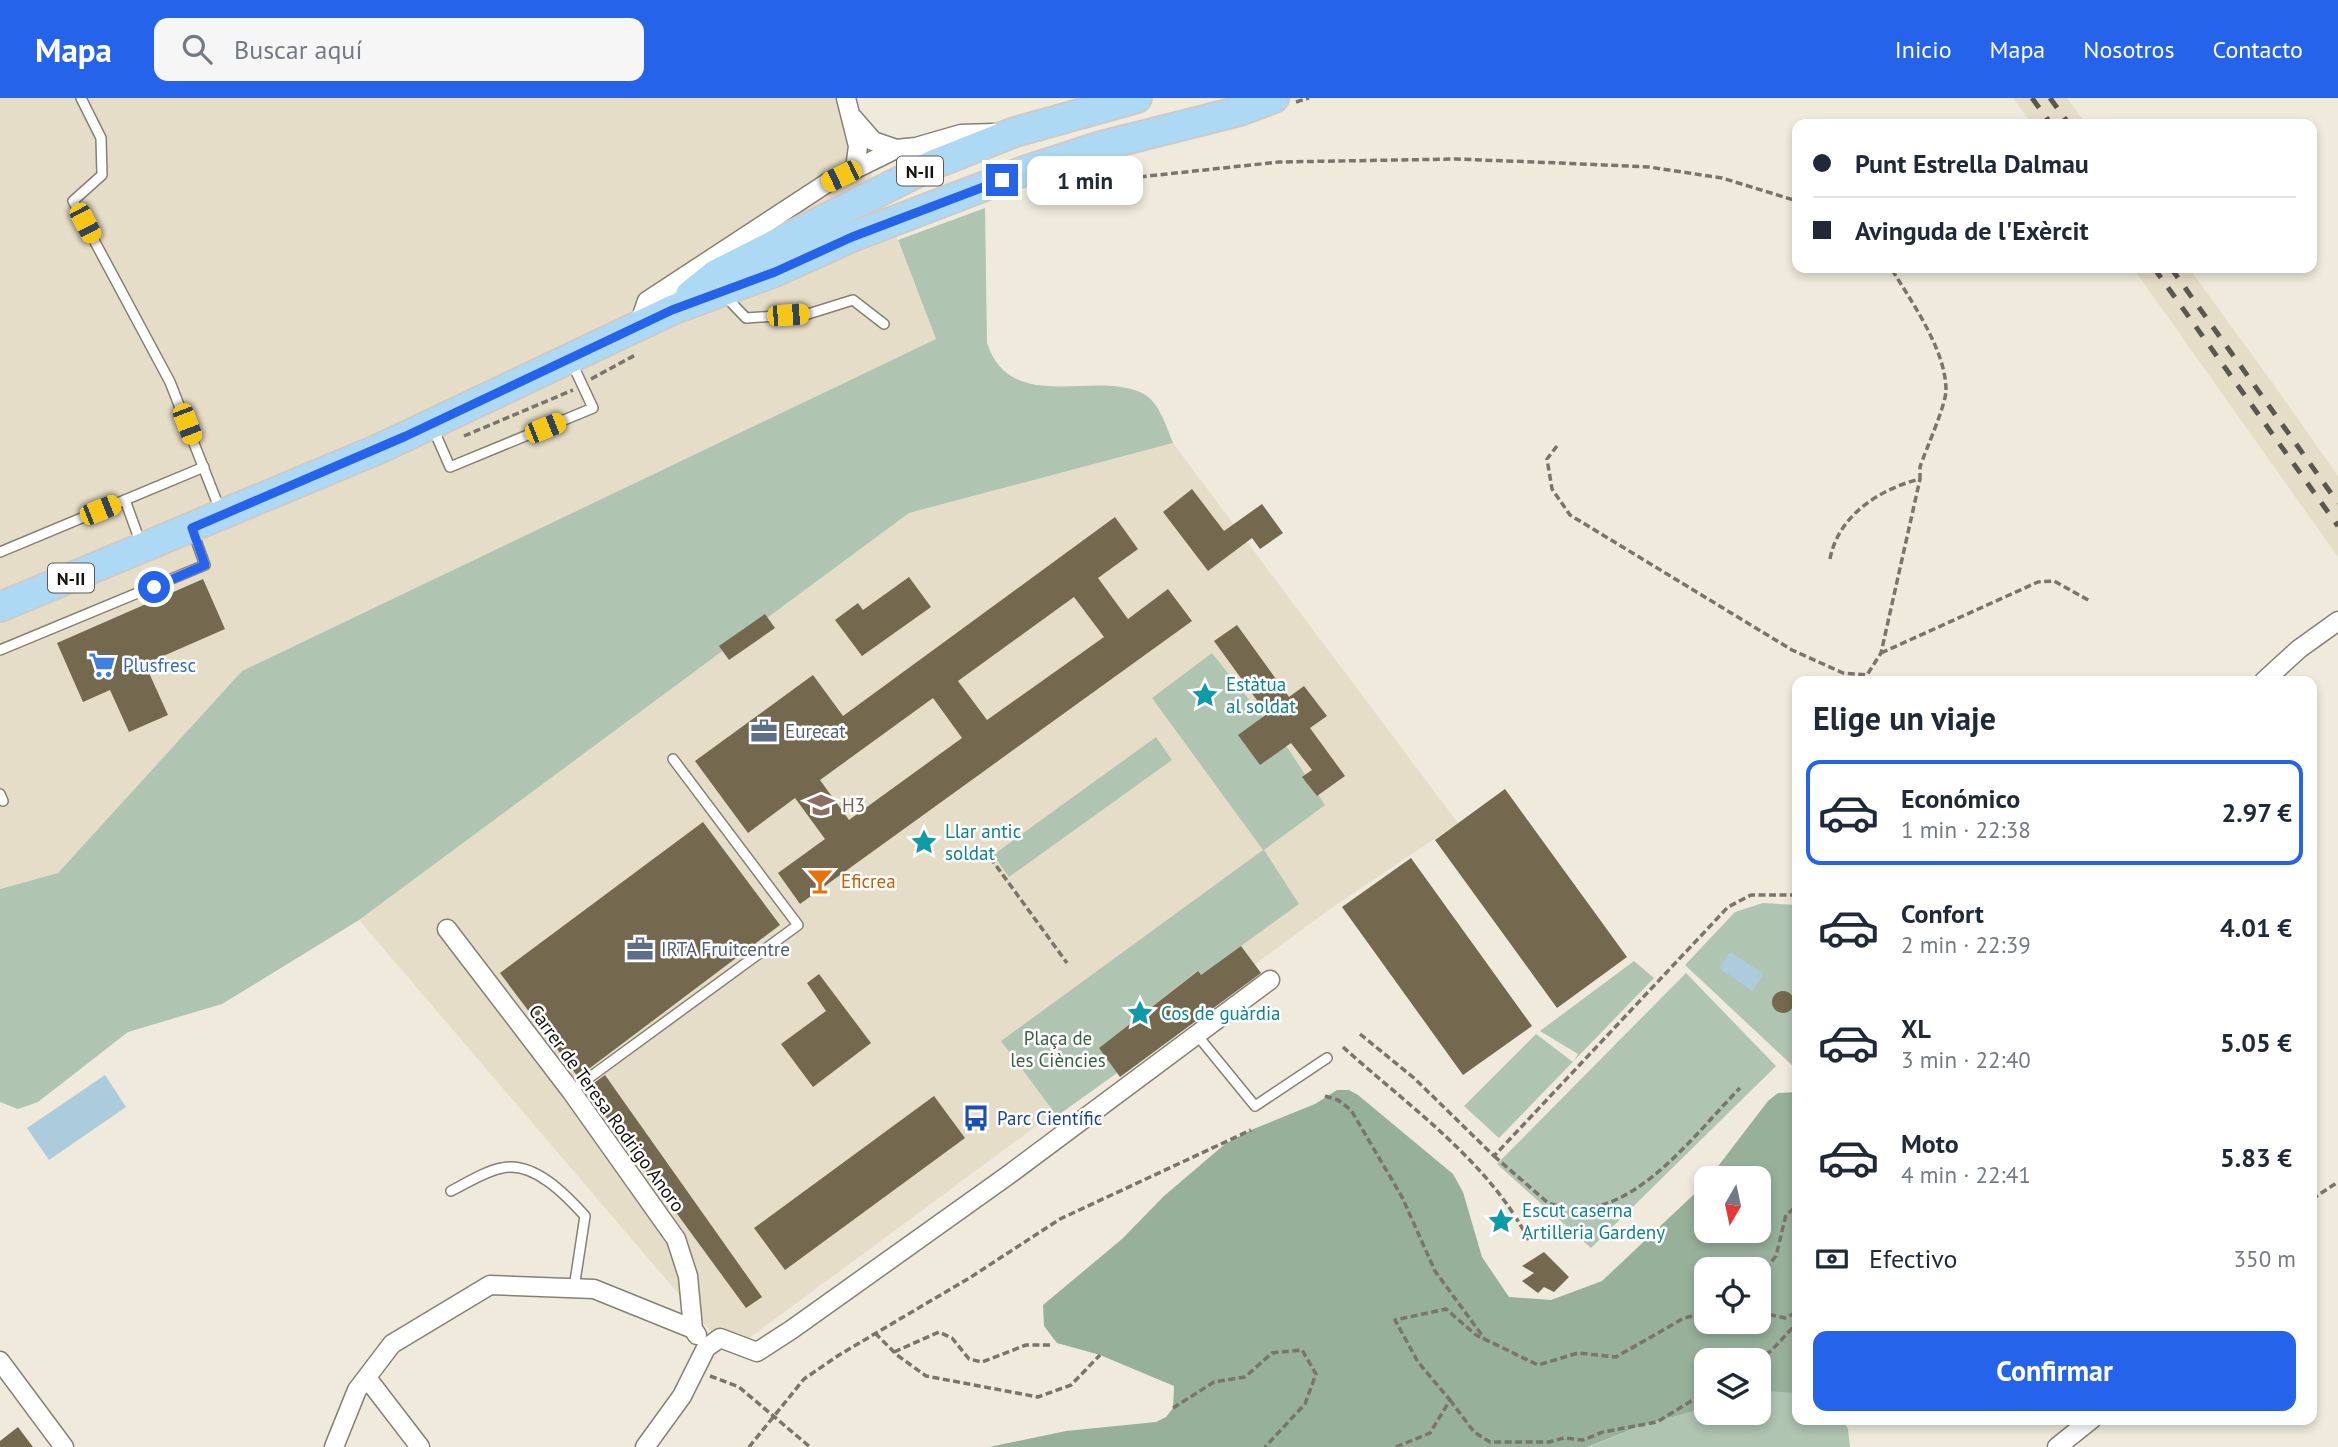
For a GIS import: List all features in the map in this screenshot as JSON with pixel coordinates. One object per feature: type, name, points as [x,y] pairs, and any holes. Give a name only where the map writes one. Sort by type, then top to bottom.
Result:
[{"type":"main road","name":"N-II","points":[[0,607],[222,515],[436,435],[577,372],[642,339],[672,310],[728,268],[872,193],[1015,132],[1137,98]]},
{"type":"main road","name":"N-II","points":[[672,310],[775,272],[852,237],[1027,170],[1101,146],[1280,102]]},
{"type":"street","points":[[846,98],[858,146],[855,169]]},
{"type":"street","points":[[853,118],[873,141],[896,149]]},
{"type":"street","points":[[642,339],[647,301],[827,183],[896,149],[916,147],[961,134],[1015,132]]},
{"type":"street","points":[[2269,676],[2299,649],[2338,621]]},
{"type":"street","name":"Carrer de Teresa Rodrigo Anoro","points":[[447,929],[571,1091],[676,1239],[688,1276],[693,1329]]},
{"type":"street","points":[[334,1447],[357,1390],[392,1345],[491,1285],[594,1289],[693,1329],[713,1343],[757,1352],[1007,1176],[1270,979]]},
{"type":"street","points":[[645,1447],[682,1396],[713,1343]]},
{"type":"street","points":[[0,1361],[64,1447]]},
{"type":"street","points":[[366,1378],[420,1447]]},
{"type":"street","points":[[2057,1447],[2084,1425]]},
{"type":"lane","points":[[81,98],[101,138],[103,175],[73,201],[170,382],[222,515]]},
{"type":"lane","points":[[722,292],[746,318],[808,314],[853,300],[884,324]]},
{"type":"lane","points":[[436,435],[450,467],[593,408],[577,372]]},
{"type":"lane","points":[[0,552],[204,467]]},
{"type":"lane","points":[[125,500],[142,549]]},
{"type":"lane","points":[[0,650],[205,565],[192,528]]},
{"type":"lane","points":[[571,1091],[798,925],[673,759]]},
{"type":"lane","points":[[1197,1035],[1255,1106],[1327,1058]]},
{"type":"lane","points":[[451,1191],[503,1167],[528,1171],[561,1191],[585,1216],[574,1289]]},
{"type":"path","points":[[1280,102],[1310,98]]},
{"type":"path","points":[[1139,177],[1261,162],[1492,161],[1649,167],[1722,178],[1792,199]]},
{"type":"path","points":[[1557,446],[1547,459],[1552,489],[1570,515],[1792,650],[1843,673],[1867,675],[1881,653],[1920,479],[1920,467],[1946,393],[1943,370],[1920,314],[1894,273]]},
{"type":"path","points":[[436,435],[577,372],[642,339]]},
{"type":"path","points":[[1830,559],[1833,542],[1852,516],[1897,485],[1920,479]]},
{"type":"path","points":[[1881,653],[2038,582],[2054,581],[2090,601]]},
{"type":"path","points":[[984,849],[1067,963]]},
{"type":"path","points":[[1494,1156],[1728,907],[1751,895],[1792,895]]},
{"type":"path","points":[[1360,1034],[1414,1078],[1494,1156],[1547,1202],[1556,1206],[1587,1209],[1614,1203],[1640,1189],[1740,1088]]},
{"type":"path","points":[[1343,1047],[1483,1172],[1518,1218],[1529,1241]]},
{"type":"path","points":[[1325,1096],[1338,1100],[1351,1110],[1402,1198],[1435,1271],[1485,1339]]},
{"type":"path","points":[[749,1447],[772,1414],[804,1379],[875,1333],[971,1277],[1060,1219],[1251,1130]]},
{"type":"path","points":[[2317,1196],[2338,1182]]},
{"type":"path","points":[[1771,1262],[1776,1256],[1786,1216],[1792,1211]]},
{"type":"path","points":[[1694,1315],[1684,1318],[1616,1357],[1578,1353],[1538,1365],[1485,1339],[1446,1309],[1395,1320],[1418,1362],[1474,1432],[1490,1442],[1549,1441],[1564,1438],[1583,1440],[1603,1432],[1657,1422],[1694,1398]]},
{"type":"path","points":[[1771,1315],[1784,1318],[1792,1314]]},
{"type":"path","points":[[1771,1351],[1792,1328]]},
{"type":"path","points":[[894,1352],[939,1332],[952,1338],[970,1359],[982,1362],[1026,1345],[1052,1345]]},
{"type":"path","points":[[875,1333],[894,1352],[926,1376],[1038,1397],[1071,1385],[1100,1355]]},
{"type":"path","points":[[1173,1408],[1214,1382],[1245,1377],[1272,1353],[1302,1350],[1316,1374],[1305,1404],[1265,1447]]},
{"type":"path","points":[[695,1371],[739,1387],[810,1447]]},
{"type":"path","points":[[1396,1447],[1430,1433],[1450,1400]]},
{"type":"shaded area","points":[[0,98],[842,98],[936,339],[242,671],[58,873],[0,889]]},
{"type":"shaded area","points":[[2013,98],[2067,98],[2082,119],[2028,119]]},
{"type":"shaded area","points":[[2137,273],[2193,273],[2274,385],[2338,476],[2338,557]]},
{"type":"shaded area","points":[[1173,443],[1458,823],[1330,909],[729,1353],[359,920],[909,513]]},
{"type":"green space","points":[[985,208],[987,343],[998,365],[1014,378],[1033,384],[1122,387],[1142,393],[1157,408],[1173,443],[909,513],[359,920],[222,1004],[128,1032],[38,1102],[18,1109],[0,1102],[0,889],[58,873],[242,671],[936,339],[898,240]]},
{"type":"green space","name":"Plaça de les Ciències","points":[[1212,653],[1289,750],[1325,805],[1264,850],[1299,904],[1201,975],[1197,971],[1099,1048],[1117,1073],[1057,1116],[1001,1041],[1263,850],[1152,698]]},
{"type":"green space","points":[[1156,737],[1172,760],[1009,877],[993,855]]},
{"type":"green space","points":[[1763,903],[1792,905],[1792,1065],[1685,965],[1735,912]]},
{"type":"green space","points":[[1634,961],[1654,978],[1574,1061],[1578,1054],[1540,1031]]},
{"type":"green space","points":[[1686,973],[1776,1066],[1591,1248],[1497,1164]]},
{"type":"green space","points":[[1536,1034],[1573,1062],[1499,1138],[1464,1106]]},
{"type":"green space","points":[[1337,1090],[1349,1090],[1453,1174],[1463,1192],[1482,1257],[1509,1297],[1551,1300],[1602,1281],[1694,1194],[1694,1243],[1771,1243],[1771,1166],[1718,1166],[1768,1101],[1778,1093],[1792,1092],[1792,1393],[1771,1391],[1771,1348],[1694,1348],[1694,1411],[1643,1425],[1587,1447],[989,1447],[1066,1431],[1156,1422],[1166,1417],[1173,1408],[1174,1386],[1100,1355],[1057,1343],[1044,1326],[1043,1305],[1122,1239],[1164,1196],[1225,1144],[1251,1130],[1315,1104]]},
{"type":"green space","points":[[1771,1389],[1792,1393],[1792,1425],[1846,1425],[1850,1447],[1588,1447],[1643,1425],[1694,1411],[1694,1425],[1771,1425]]},
{"type":"water","points":[[1730,952],[1764,974],[1752,991],[1719,968]]},
{"type":"water","points":[[105,1075],[126,1107],[49,1160],[27,1128]]},
{"type":"building","points":[[1192,489],[1224,531],[1262,504],[1283,533],[1260,549],[1252,538],[1208,571],[1163,512]]},
{"type":"building","points":[[1115,517],[1138,549],[1098,578],[1128,619],[1168,589],[1192,621],[800,904],[778,873],[825,839],[795,798],[748,833],[695,761],[813,675],[843,716]],"holes":[[[1074,597],[1104,637],[987,720],[958,681]],[[933,698],[962,738],[849,820],[820,780]]]},
{"type":"building","points":[[909,577],[931,607],[862,656],[835,620],[858,603],[863,610]]},
{"type":"building","points":[[203,579],[225,629],[145,664],[168,715],[129,732],[110,690],[83,702],[57,643]]},
{"type":"building","points":[[765,614],[775,628],[729,660],[719,646]]},
{"type":"building","points":[[1237,625],[1289,697],[1304,686],[1327,716],[1310,728],[1345,776],[1317,796],[1302,777],[1312,770],[1291,743],[1260,765],[1238,735],[1267,714],[1214,641]]},
{"type":"building","points":[[1505,789],[1627,957],[1557,1008],[1435,840]]},
{"type":"building","name":"IRTA Fruitcentre","points":[[703,822],[780,925],[578,1077],[500,973]]},
{"type":"building","points":[[1411,858],[1532,1026],[1463,1075],[1342,907]]},
{"type":"building","points":[[1241,946],[1261,973],[1120,1077],[1099,1048],[1198,971],[1201,975]]},
{"type":"building","points":[[819,974],[871,1043],[813,1087],[781,1044],[826,1011],[807,983]]},
{"type":"building","points":[[1783,991],[1791,994],[1791,1010],[1783,1013],[1775,1010],[1772,1002],[1775,994]]},
{"type":"building","points":[[605,1075],[762,1297],[746,1308],[590,1095],[587,1088]]},
{"type":"building","points":[[934,1096],[965,1138],[785,1270],[754,1228]]},
{"type":"building","points":[[1544,1252],[1569,1277],[1554,1292],[1544,1287],[1538,1293],[1522,1281],[1534,1273],[1522,1266]]},
{"type":"building","points":[[18,1427],[33,1447],[0,1447],[0,1441]]},
{"type":"railway","points":[[2032,98],[2047,119]]},
{"type":"railway","points":[[2050,98],[2065,119]]},
{"type":"railway","points":[[2158,273],[2338,526]]},
{"type":"railway","points":[[2175,273],[2338,503]]},
{"type":"place","name":"Plusfresc","points":[[102,665]]},
{"type":"place","name":"Estàtua al soldat","points":[[1205,695]]},
{"type":"place","name":"Eurecat","points":[[764,731]]},
{"type":"place","name":"H3","points":[[821,805]]},
{"type":"place","name":"Llar antic soldat","points":[[924,842]]},
{"type":"place","name":"Eficrea","points":[[820,881]]},
{"type":"place","name":"IRTA Fruitcentre","points":[[640,949]]},
{"type":"place","name":"Cos de guàrdia","points":[[1140,1013]]},
{"type":"place","name":"Parc Científic","points":[[976,1118]]},
{"type":"place","name":"Escut caserna Artilleria Gardeny","points":[[1501,1221]]},
{"type":"route","points":[[154,587],[205,565],[192,528],[406,436],[672,310],[775,272],[852,237],[1002,180]]}]
